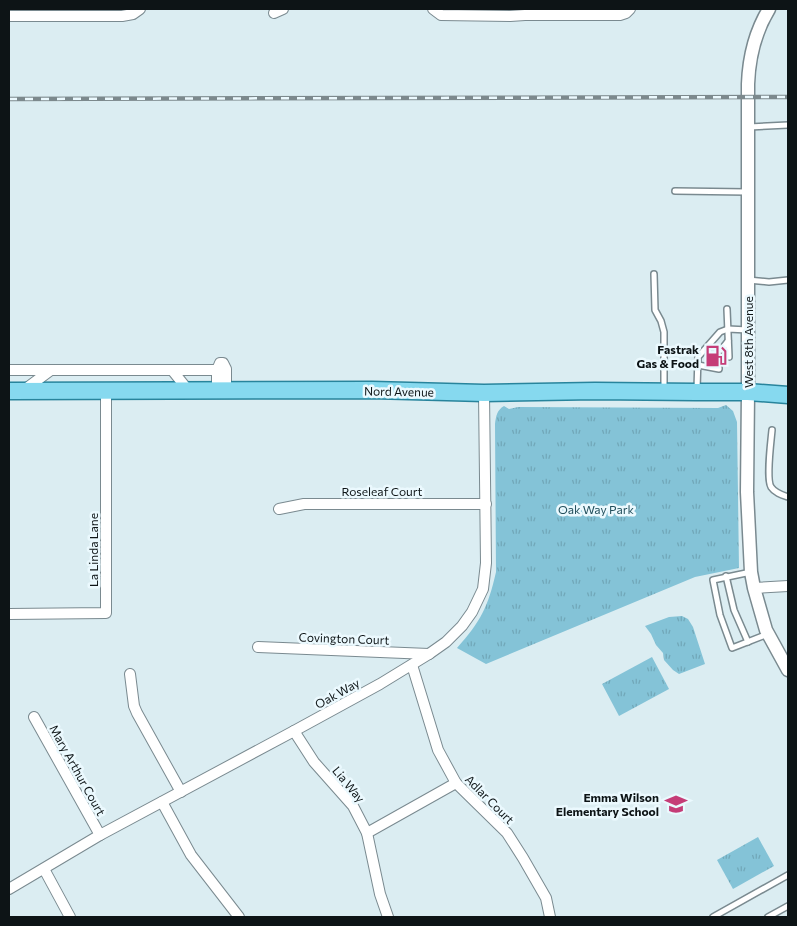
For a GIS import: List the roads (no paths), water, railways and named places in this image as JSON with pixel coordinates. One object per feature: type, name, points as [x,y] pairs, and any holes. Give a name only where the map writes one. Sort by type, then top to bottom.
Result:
[{"type":"main road","name":"Nord Avenue","points":[[16,391],[372,390],[484,393],[595,391],[748,392],[788,395]]},
{"type":"street","points":[[9,16],[122,16],[133,14],[140,9]]},
{"type":"street","points":[[433,9],[441,15],[510,16],[526,12],[620,15],[628,11]]},
{"type":"street","name":"West 8th Avenue","points":[[768,9],[759,27],[751,54],[748,84],[747,492],[751,572],[754,588],[768,634],[788,670]]},
{"type":"street","points":[[9,370],[172,370],[220,366],[226,369],[222,390]]},
{"type":"street","points":[[16,391],[51,370]]},
{"type":"street","points":[[172,370],[188,390]]},
{"type":"street","name":"La Linda Lane","points":[[9,614],[106,613],[106,390]]},
{"type":"street","name":"Oak Way","points":[[9,889],[100,835],[412,665],[446,642],[462,626],[476,604],[482,589],[486,563],[484,393]]},
{"type":"street","name":"Roseleaf Court","points":[[279,509],[304,504],[486,504]]},
{"type":"street","points":[[754,588],[788,586]]},
{"type":"street","name":"Covington Court","points":[[258,647],[429,654]]},
{"type":"street","name":"Adlar Court","points":[[412,665],[438,750],[456,783],[507,833],[546,898],[550,917]]},
{"type":"street","points":[[130,674],[134,706],[137,713],[181,792]]},
{"type":"street","name":"Mary Arthur Court","points":[[34,718],[100,835]]},
{"type":"street","name":"Lia Way","points":[[294,731],[314,762],[353,806],[367,833],[380,894],[388,917]]},
{"type":"street","points":[[367,833],[456,783]]},
{"type":"street","points":[[162,802],[191,855],[239,917]]},
{"type":"street","points":[[44,869],[70,917]]},
{"type":"lane","points":[[748,127],[788,126]]},
{"type":"lane","points":[[675,191],[748,192]]},
{"type":"lane","points":[[654,274],[655,310],[664,332],[664,392]]},
{"type":"lane","points":[[747,280],[769,282],[788,280]]},
{"type":"lane","points":[[727,309],[729,357]]},
{"type":"lane","points":[[696,392],[698,356],[720,332],[728,329],[748,330]]},
{"type":"lane","points":[[721,350],[728,341]]},
{"type":"lane","points":[[706,367],[711,361]]},
{"type":"lane","points":[[698,365],[719,368]]},
{"type":"lane","points":[[772,430],[769,478],[771,487],[778,494],[788,497]]},
{"type":"lane","points":[[751,572],[713,580],[720,615],[732,648],[768,634]]},
{"type":"lane","points":[[726,576],[734,610],[748,642]]},
{"type":"lane","points":[[713,917],[788,875]]},
{"type":"lane","points":[[768,917],[788,906]]},
{"type":"railway","points":[[9,99],[788,97]]},
{"type":"place","name":"Fastrak Gas & Food","points":[[716,356]]},
{"type":"place","name":"Emma Wilson Elementary School","points":[[676,804]]},
{"type":"park label","name":"Oak Way Park","points":[[596,509]]}]
